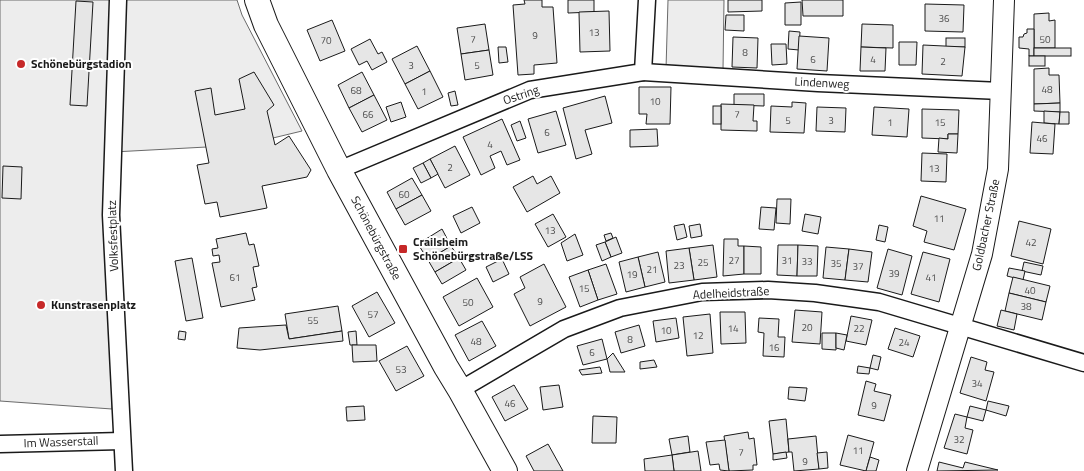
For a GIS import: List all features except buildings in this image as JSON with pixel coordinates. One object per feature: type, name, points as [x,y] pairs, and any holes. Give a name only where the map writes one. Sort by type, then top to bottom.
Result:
[{"type":"main road","name":"Schönebürgstraße","points":[[257,0],[266,25],[340,170],[446,367],[505,471]]},
{"type":"street","name":"Volksfestplatz","points":[[118,0],[111,215],[124,471]]},
{"type":"street","points":[[643,72],[647,0]]},
{"type":"street","name":"Goldbacher Straße","points":[[917,471],[982,254],[998,169],[1004,0]]},
{"type":"street","name":"Ostring","points":[[340,170],[530,90],[643,72]]},
{"type":"street","name":"Lindenweg","points":[[643,72],[818,84],[1001,91]]},
{"type":"street","name":"Adelheidstraße","points":[[460,390],[564,328],[620,308],[702,292],[768,290],[815,292],[879,302],[1084,363]]},
{"type":"street","name":"Im Wasserstall","points":[[0,444],[122,441]]},
{"type":"shaded area","name":"Schönebürgstadion","points":[[0,0],[237,0],[242,15],[302,131],[244,145],[113,152],[112,409],[0,401]]},
{"type":"shaded area","points":[[668,0],[724,0],[723,70],[666,69]]},
{"type":"place","name":"Schönebürgstadion","points":[[21,64]]},
{"type":"place","name":"Crailsheim Schönebürgstraße/LSS","points":[[403,249]]},
{"type":"place","name":"Kunstrasenplatz","points":[[41,305]]}]
